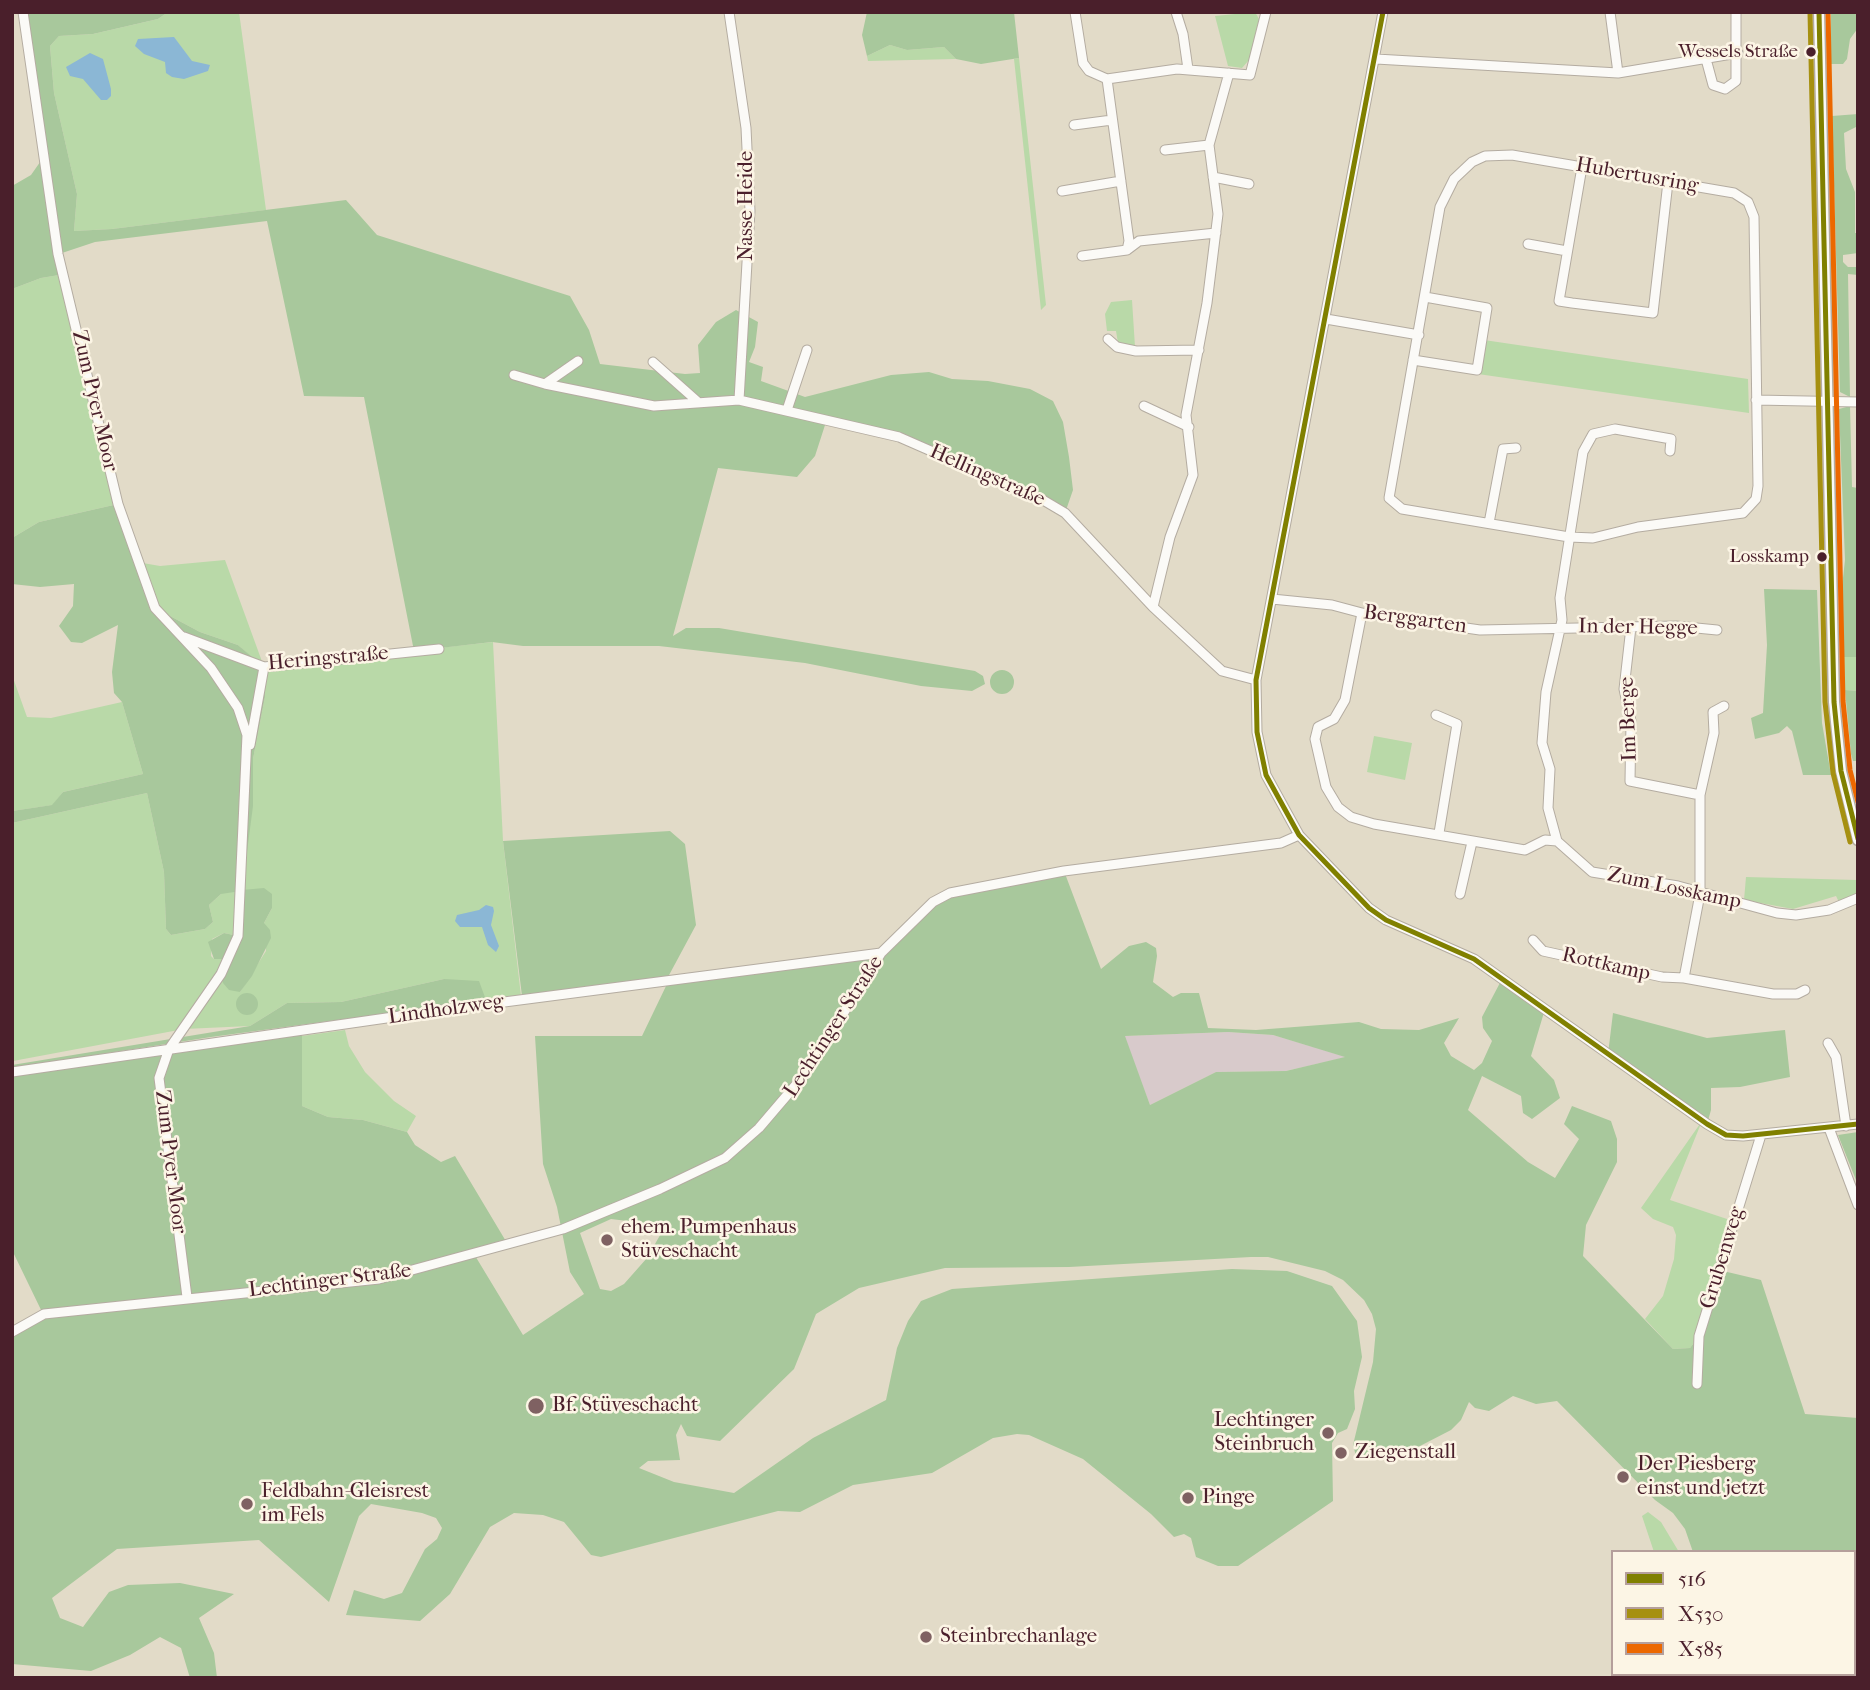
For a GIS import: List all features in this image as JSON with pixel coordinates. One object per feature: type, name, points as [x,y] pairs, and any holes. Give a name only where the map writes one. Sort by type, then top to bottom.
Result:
[{"type":"street","name":"Zum Pyer Moor","points":[[23,12],[58,254],[118,504],[155,608],[211,668],[238,708],[247,735],[238,936],[215,983],[169,1049],[159,1078],[187,1297]]},
{"type":"street","name":"Nasse Heide","points":[[729,12],[746,128],[750,211],[739,400]]},
{"type":"street","points":[[1075,12],[1083,63],[1089,71],[1107,79],[1188,69],[1250,75],[1266,12]]},
{"type":"street","points":[[1176,12],[1183,34],[1188,69]]},
{"type":"street","points":[[1383,12],[1256,680],[1256,732],[1266,775],[1299,835],[1348,889],[1386,920],[1474,960],[1707,1124],[1726,1135],[1761,1135],[1858,1124]]},
{"type":"street","points":[[1610,12],[1618,73]]},
{"type":"street","points":[[1706,59],[1713,85],[1725,89],[1736,81],[1736,12]]},
{"type":"street","points":[[1819,12],[1834,702],[1841,771],[1858,840]]},
{"type":"street","points":[[1376,59],[1618,73],[1738,53]]},
{"type":"street","points":[[1153,607],[1170,537],[1193,475],[1186,415],[1199,350],[1218,215],[1209,145],[1231,73]]},
{"type":"street","points":[[1107,79],[1129,241],[1127,250]]},
{"type":"street","points":[[1074,125],[1112,120]]},
{"type":"street","points":[[1165,150],[1209,145]]},
{"type":"street","name":"Hubertusring","points":[[1512,155],[1668,182],[1734,193],[1748,202],[1754,217],[1756,499],[1743,513],[1638,527],[1593,538],[1569,537],[1402,509],[1389,498],[1440,207],[1454,179],[1472,162],[1485,156],[1512,155]]},
{"type":"street","points":[[1582,167],[1559,300],[1653,313],[1668,182]]},
{"type":"street","points":[[1213,177],[1249,184]]},
{"type":"street","points":[[1062,191],[1121,181]]},
{"type":"street","points":[[1082,256],[1127,250],[1139,241],[1216,233]]},
{"type":"street","points":[[1528,244],[1567,251]]},
{"type":"street","points":[[1413,360],[1477,370],[1487,308],[1425,297]]},
{"type":"street","points":[[1326,319],[1419,335]]},
{"type":"street","points":[[1108,339],[1117,347],[1136,351],[1199,350]]},
{"type":"street","points":[[787,411],[807,350]]},
{"type":"street","points":[[545,384],[578,360]]},
{"type":"street","points":[[653,362],[698,402]]},
{"type":"street","name":"Hellingstraße","points":[[514,374],[545,384],[654,406],[739,400],[899,437],[1043,499],[1065,513],[1153,607],[1222,671],[1256,680]]},
{"type":"street","points":[[1756,400],[1858,402]]},
{"type":"street","points":[[1144,406],[1189,427]]},
{"type":"street","points":[[1362,613],[1345,700],[1334,719],[1318,727],[1315,739],[1326,787],[1338,807],[1351,817],[1374,824],[1438,833],[1472,842],[1525,850],[1545,840],[1557,841],[1548,808],[1550,769],[1542,743],[1546,692],[1559,626],[1569,537],[1583,452],[1593,434],[1615,429],[1671,439],[1670,452]]},
{"type":"street","points":[[1489,523],[1503,449],[1516,447]]},
{"type":"street","name":"Berggarten","points":[[1272,599],[1332,605],[1362,613],[1480,629],[1559,626]]},
{"type":"street","name":"In der Hegge","points":[[1559,626],[1717,630]]},
{"type":"street","name":"Im Berge","points":[[1631,628],[1625,689],[1631,722],[1630,781],[1700,795]]},
{"type":"street","name":"Heringstraße","points":[[180,635],[264,667],[439,649]]},
{"type":"street","name":"Zum Pyer Moor","points":[[247,755],[264,667]]},
{"type":"street","points":[[1684,978],[1700,894],[1700,795],[1714,733],[1713,712],[1724,706]]},
{"type":"street","points":[[1436,715],[1457,724],[1438,833]]},
{"type":"street","name":"Lechtinger Straße","points":[[12,1332],[44,1314],[379,1279],[563,1229],[660,1189],[725,1158],[783,1104],[816,1058],[881,953],[933,902],[968,888],[1064,871],[1281,843],[1299,835]]},
{"type":"street","name":"Zum Losskamp","points":[[1557,841],[1592,872],[1678,886],[1700,894],[1796,915],[1829,910],[1858,898]]},
{"type":"street","points":[[1460,894],[1472,842]]},
{"type":"street","name":"Rottkamp","points":[[1532,940],[1543,951],[1662,977],[1684,978],[1773,994],[1797,994],[1805,990]]},
{"type":"street","name":"Lindholzweg","points":[[12,1072],[435,1011],[881,953]]},
{"type":"street","points":[[1828,1043],[1836,1057],[1846,1126]]},
{"type":"street","points":[[1829,1128],[1858,1205]]},
{"type":"street","name":"Grubenweg","points":[[1697,1384],[1699,1336],[1761,1135]]},
{"type":"shaded area","points":[[1228,1032],[1273,1035],[1347,1057],[1286,1071],[1216,1072],[1150,1105],[1124,1036]]},
{"type":"green space","points":[[23,12],[168,12],[158,19],[93,34],[59,36],[50,46],[54,93],[77,194],[74,231],[112,229],[346,200],[377,235],[570,296],[589,330],[600,364],[685,374],[700,373],[698,345],[716,322],[736,310],[758,322],[755,347],[749,362],[763,367],[761,381],[805,397],[891,375],[929,372],[952,379],[988,381],[1030,389],[1053,401],[1063,422],[1073,490],[1065,513],[899,437],[826,422],[815,456],[797,477],[718,468],[673,636],[686,628],[719,628],[975,671],[983,676],[985,684],[972,691],[921,686],[805,663],[659,646],[523,646],[492,642],[414,651],[364,397],[304,396],[267,221],[95,242],[59,254],[65,274],[41,278],[12,289],[12,186],[31,175],[45,155]]},
{"type":"green space","points":[[168,12],[239,12],[266,210],[112,229],[74,231],[77,194],[54,93],[50,46],[59,36],[93,34],[158,19]]},
{"type":"green space","points":[[867,12],[1014,12],[1019,58],[981,64],[956,59],[944,47],[907,50],[890,45],[867,56],[862,35]]},
{"type":"green space","points":[[1255,12],[1259,19],[1249,60],[1242,68],[1228,66],[1215,16]]},
{"type":"green space","points":[[1831,12],[1858,12],[1858,28],[1850,39],[1847,59],[1843,64],[1831,64]]},
{"type":"green space","points":[[890,45],[907,50],[944,47],[956,59],[868,61],[867,56]]},
{"type":"green space","points":[[1019,58],[1046,305],[1041,310],[1014,59]]},
{"type":"green space","points":[[1858,114],[1858,126],[1844,133],[1846,169],[1855,192],[1855,233],[1858,233],[1858,253],[1843,255],[1843,262],[1848,267],[1858,267],[1858,275],[1848,274],[1850,397],[1840,392],[1832,116]]},
{"type":"green space","points":[[65,274],[118,504],[39,522],[12,538],[12,289],[41,278]]},
{"type":"green space","points":[[1132,300],[1135,347],[1118,343],[1116,331],[1107,331],[1105,314],[1111,302]]},
{"type":"green space","points":[[1484,340],[1748,379],[1749,413],[1478,374]]},
{"type":"green space","points":[[1850,406],[1852,487],[1858,488],[1858,657],[1843,657],[1842,587],[1845,560],[1839,409]]},
{"type":"green space","points":[[118,504],[155,608],[200,632],[238,645],[264,667],[265,697],[253,759],[253,806],[242,890],[264,888],[272,894],[272,908],[264,923],[270,930],[271,938],[252,976],[240,992],[229,990],[223,983],[221,974],[229,959],[214,959],[208,942],[224,933],[238,936],[241,891],[221,894],[209,905],[213,922],[205,929],[171,935],[166,929],[164,872],[147,793],[12,823],[12,811],[52,805],[63,792],[143,774],[122,702],[114,693],[112,672],[118,625],[82,643],[71,642],[59,626],[73,606],[74,584],[40,587],[12,584],[12,538],[39,522]]},
{"type":"green space","points":[[225,560],[264,667],[493,642],[503,841],[521,996],[486,1000],[444,979],[341,1002],[287,1003],[250,1026],[184,1029],[13,1061],[12,823],[147,793],[164,872],[166,929],[171,935],[205,929],[213,922],[209,905],[221,894],[250,825],[253,759],[265,697],[264,668],[238,645],[200,632],[155,608],[137,562],[160,566]],"holes":[[[272,908],[264,923],[266,951],[240,992],[229,959],[214,959],[211,956],[212,939],[224,933],[238,936]]]},
{"type":"green space","points":[[1764,589],[1817,590],[1822,723],[1831,775],[1803,775],[1792,731],[1787,726],[1779,733],[1755,739],[1751,718],[1763,713],[1767,645]]},
{"type":"green space","points":[[1843,657],[1858,657],[1858,691],[1845,690]]},
{"type":"green space","points":[[1002,670],[1013,677],[1014,682],[1007,693],[1002,694],[991,687],[990,682],[997,671]]},
{"type":"green space","points":[[12,675],[27,717],[51,718],[122,702],[143,774],[63,792],[53,805],[12,811]]},
{"type":"green space","points":[[1845,690],[1858,691],[1858,761],[1853,761],[1851,754]]},
{"type":"green space","points":[[1374,736],[1412,743],[1405,780],[1367,772]]},
{"type":"green space","points":[[670,831],[685,844],[696,925],[668,977],[522,996],[503,841]]},
{"type":"green space","points":[[1064,871],[1101,969],[1129,946],[1146,942],[1156,948],[1153,982],[1173,997],[1181,993],[1199,993],[1208,1028],[1256,1030],[1359,1022],[1381,1029],[1419,1030],[1459,1018],[1444,1043],[1451,1056],[1474,1070],[1482,1063],[1492,1041],[1483,1028],[1482,1017],[1502,979],[1545,1009],[1531,1056],[1554,1080],[1560,1098],[1532,1119],[1523,1113],[1521,1096],[1482,1076],[1468,1110],[1528,1162],[1555,1178],[1579,1139],[1564,1124],[1572,1106],[1611,1121],[1617,1139],[1617,1162],[1586,1225],[1583,1256],[1673,1349],[1690,1348],[1699,1336],[1719,1270],[1761,1280],[1805,1414],[1858,1418],[1858,1678],[1709,1678],[1856,1676],[1856,1550],[1692,1550],[1685,1529],[1673,1513],[1655,1500],[1557,1401],[1536,1404],[1513,1396],[1489,1411],[1475,1408],[1469,1402],[1461,1420],[1451,1430],[1420,1446],[1399,1455],[1370,1460],[1356,1456],[1353,1445],[1373,1362],[1376,1329],[1372,1314],[1364,1300],[1343,1280],[1325,1271],[1268,1257],[1069,1267],[945,1268],[859,1288],[816,1314],[794,1369],[720,1441],[687,1436],[681,1424],[676,1435],[680,1460],[648,1461],[639,1468],[674,1482],[734,1493],[813,1438],[886,1400],[897,1348],[908,1321],[921,1301],[952,1289],[1232,1269],[1287,1271],[1332,1286],[1357,1321],[1362,1357],[1354,1391],[1355,1409],[1347,1429],[1338,1433],[1332,1443],[1333,1501],[1238,1566],[1218,1566],[1196,1557],[1191,1538],[1184,1534],[1174,1537],[1151,1514],[1083,1459],[1029,1435],[1017,1434],[993,1438],[932,1473],[853,1485],[800,1512],[778,1511],[601,1557],[591,1555],[564,1522],[543,1515],[514,1513],[490,1527],[450,1594],[420,1621],[346,1615],[354,1590],[384,1599],[402,1593],[425,1549],[437,1539],[442,1528],[436,1518],[422,1513],[371,1504],[359,1516],[329,1602],[259,1540],[117,1549],[52,1598],[60,1618],[83,1627],[109,1592],[128,1585],[180,1583],[234,1594],[199,1618],[214,1653],[217,1678],[190,1678],[181,1648],[160,1637],[130,1655],[91,1671],[12,1664],[12,1332],[43,1314],[12,1250],[12,1075],[302,1035],[302,1106],[328,1117],[363,1120],[407,1132],[415,1145],[441,1162],[455,1156],[507,1243],[474,1254],[523,1335],[584,1294],[570,1272],[557,1207],[543,1164],[535,1036],[642,1036],[667,984],[881,953],[911,922],[950,893]],"holes":[[[1228,1032],[1273,1035],[1345,1057],[1286,1071],[1216,1072],[1150,1105],[1125,1036]],[[611,1219],[660,1225],[663,1230],[647,1258],[624,1284],[611,1291],[600,1289],[580,1233]]]},
{"type":"green space","points":[[1746,877],[1857,880],[1858,894],[1839,902],[1836,896],[1793,909],[1744,900]]},
{"type":"green space","points":[[444,979],[479,981],[486,1000],[211,1037],[12,1068],[12,1065],[250,1026],[287,1003],[341,1002]]},
{"type":"green space","points":[[247,993],[255,996],[258,1004],[255,1012],[247,1015],[239,1012],[236,1004],[239,996]]},
{"type":"green space","points":[[1613,1013],[1707,1038],[1785,1030],[1790,1077],[1740,1087],[1711,1088],[1711,1110],[1707,1124],[1608,1054]]},
{"type":"green space","points":[[345,1030],[349,1046],[365,1072],[394,1101],[416,1116],[407,1132],[363,1120],[328,1117],[302,1106],[302,1036]]},
{"type":"green space","points":[[1702,1121],[1670,1200],[1733,1221],[1699,1336],[1690,1348],[1673,1349],[1645,1319],[1663,1296],[1674,1259],[1676,1235],[1673,1227],[1653,1219],[1641,1208]]},
{"type":"green space","points":[[1858,1132],[1858,1185],[1838,1135]]},
{"type":"green space","points":[[1648,1512],[1661,1522],[1678,1550],[1653,1550],[1642,1516]]},
{"type":"water","points":[[174,37],[192,61],[210,65],[208,71],[184,79],[172,77],[166,73],[165,62],[144,54],[135,46],[138,39]]},
{"type":"water","points":[[90,53],[103,59],[111,89],[111,96],[107,100],[101,100],[83,79],[70,76],[66,67]]},
{"type":"water","points":[[486,905],[493,907],[494,911],[491,925],[499,946],[496,952],[488,945],[482,927],[460,927],[455,921],[457,915],[479,910]]},
{"type":"transit line","name":"516","points":[[1383,12],[1256,680],[1257,732],[1266,775],[1299,835],[1369,908],[1386,920],[1474,959],[1707,1124],[1726,1135],[1743,1136],[1858,1124]]},
{"type":"transit line","name":"X530","points":[[1810,12],[1825,702],[1833,773],[1850,842]]},
{"type":"transit line","name":"516","points":[[1819,12],[1834,702],[1841,771],[1858,839]]},
{"type":"transit line","name":"X585","points":[[1828,12],[1843,701],[1850,770],[1858,802]]},
{"type":"place","name":"Wessels Straße","points":[[1811,52]]},
{"type":"place","name":"Losskamp","points":[[1822,557]]},
{"type":"place","name":"ehem. Pumpenhaus Stüveschacht","points":[[607,1240]]},
{"type":"place","name":"Bf. Stüveschacht","points":[[536,1406]]},
{"type":"place","name":"Lechtinger Steinbruch","points":[[1328,1433]]},
{"type":"place","name":"Ziegenstall","points":[[1341,1453]]},
{"type":"place","name":"Der Piesberg einst und jetzt","points":[[1623,1477]]},
{"type":"place","name":"Pinge","points":[[1188,1498]]},
{"type":"place","name":"Feldbahn-Gleisrest im Fels","points":[[247,1504]]},
{"type":"place","name":"Steinbrechanlage","points":[[926,1637]]}]
